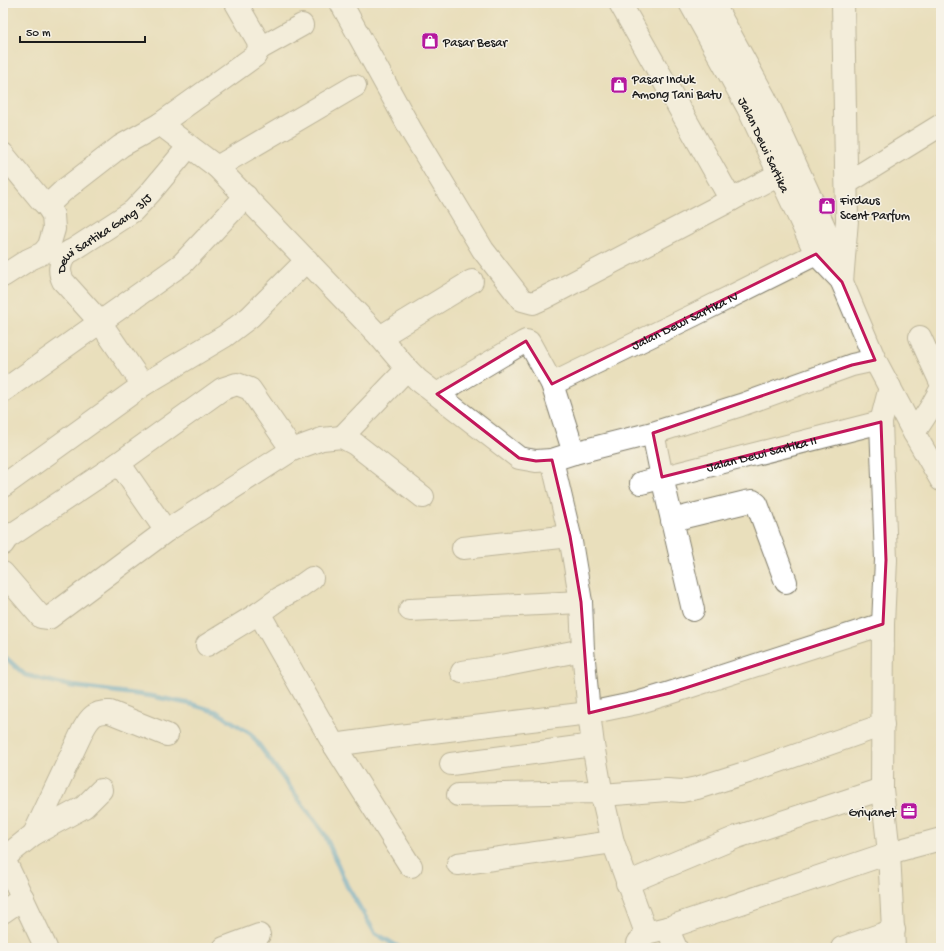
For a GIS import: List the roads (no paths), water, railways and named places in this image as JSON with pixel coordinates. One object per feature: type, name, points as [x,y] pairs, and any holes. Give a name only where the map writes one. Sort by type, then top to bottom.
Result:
[{"type":"street","points":[[236,3],[258,42],[259,49]]},
{"type":"street","points":[[341,3],[412,132],[483,250],[522,300],[532,303],[544,298],[779,174]]},
{"type":"street","points":[[620,3],[731,200]]},
{"type":"street","name":"Jalan Dewi Sartika","points":[[690,3],[756,103],[827,233],[842,282],[875,360],[941,480]]},
{"type":"street","name":"Jalan Dewi Sartika","points":[[713,3],[756,103],[779,174],[816,254],[842,282]]},
{"type":"street","points":[[842,282],[848,220],[843,3]]},
{"type":"street","points":[[47,206],[63,191],[121,146],[160,124],[255,56],[259,49],[302,25]]},
{"type":"street","points":[[217,167],[354,86]]},
{"type":"street","points":[[160,124],[217,167],[380,337],[413,375],[519,458],[536,461],[552,460],[653,433],[741,405],[852,365],[875,360]]},
{"type":"street","points":[[847,183],[941,125]]},
{"type":"street","name":"Dewi Sartika Gang 3/J","points":[[143,385],[100,322],[63,281],[60,274],[62,262],[65,256],[73,250],[132,211],[150,193],[189,146]]},
{"type":"street","points":[[3,154],[47,206],[53,215],[54,229],[49,246],[43,253],[28,260],[3,276]]},
{"type":"street","points":[[3,391],[182,264],[246,196]]},
{"type":"street","name":"Jalan Dewi Sartika IV","points":[[552,384],[816,254]]},
{"type":"street","points":[[3,486],[143,385],[225,336],[250,317],[307,260]]},
{"type":"street","points":[[380,337],[472,282]]},
{"type":"street","points":[[920,337],[938,370]]},
{"type":"street","points":[[437,394],[526,341],[529,342],[552,384],[574,453]]},
{"type":"street","points":[[349,441],[413,375]]},
{"type":"street","points":[[3,544],[7,538],[118,463],[222,389],[237,384],[250,389],[292,450]]},
{"type":"street","points":[[842,948],[894,939],[882,789],[883,624],[886,560],[880,422],[890,387]]},
{"type":"street","points":[[914,433],[936,406],[941,389]]},
{"type":"street","name":"Jalan Dewi Sartika II","points":[[641,483],[880,422]]},
{"type":"street","points":[[653,433],[693,610]]},
{"type":"street","points":[[3,573],[40,617],[49,618],[166,531],[292,450],[322,439],[349,441],[423,497]]},
{"type":"street","points":[[552,460],[570,536],[581,602],[589,713],[593,744],[602,795],[613,842],[627,884],[635,943],[667,928],[888,853],[941,839]]},
{"type":"street","points":[[118,463],[166,531]]},
{"type":"street","points":[[672,520],[753,501],[757,504],[786,582]]},
{"type":"street","points":[[463,548],[570,536]]},
{"type":"street","points":[[207,645],[312,578]]},
{"type":"street","points":[[410,610],[581,602]]},
{"type":"street","points":[[259,613],[334,745],[411,866]]},
{"type":"street","points":[[334,745],[589,713],[637,703],[883,624]]},
{"type":"street","points":[[462,672],[584,650]]},
{"type":"street","points":[[34,834],[83,730],[95,714],[102,711],[110,712],[167,735]]},
{"type":"street","points":[[458,795],[592,792],[602,795],[667,790],[682,791],[748,772],[882,725]]},
{"type":"street","points":[[451,764],[593,744]]},
{"type":"street","points":[[627,884],[737,837],[882,789]]},
{"type":"street","points":[[46,948],[3,857],[34,834],[84,807],[101,790]]},
{"type":"street","points":[[458,864],[613,842]]},
{"type":"street","points":[[3,912],[23,898]]},
{"type":"street","points":[[667,928],[676,948]]},
{"type":"street","points":[[224,948],[258,935]]},
{"type":"waterway","points":[[3,655],[25,675],[71,686],[151,696],[191,704],[217,712],[251,734],[325,835],[347,886],[375,933],[400,948]]},
{"type":"place","name":"Pasar Besar","points":[[430,41]]},
{"type":"place","name":"Pasar Induk Among Tani Batu","points":[[619,85]]},
{"type":"place","name":"Firdaus Scent Parfum","points":[[827,206]]},
{"type":"place","name":"Griyanet","points":[[909,811]]}]
